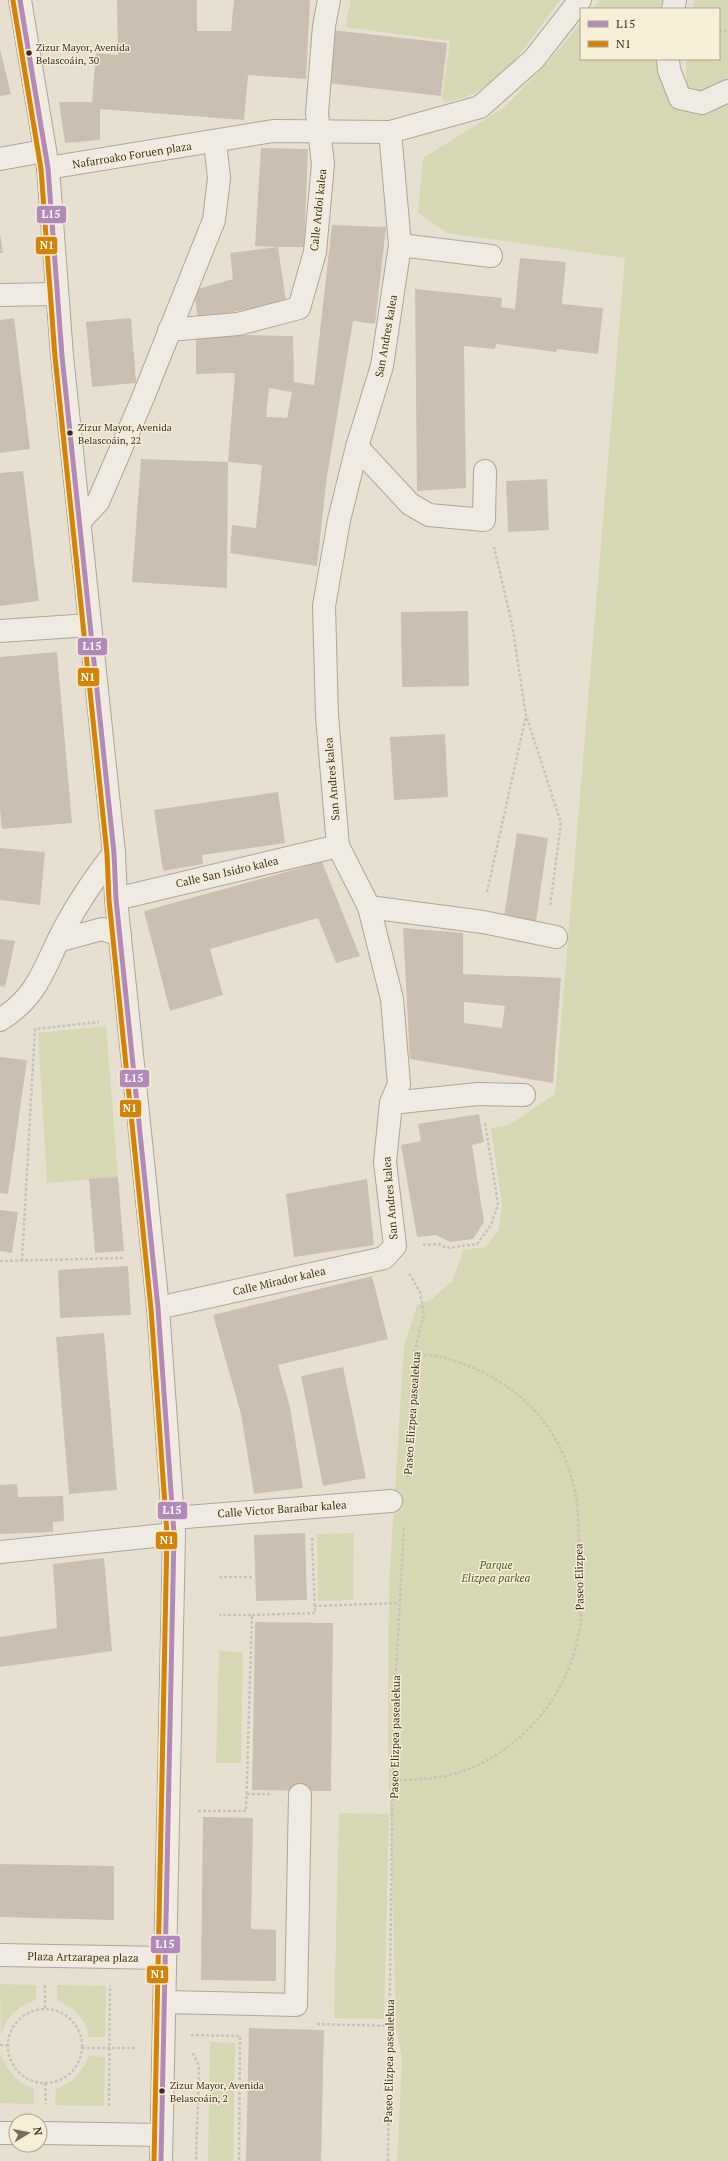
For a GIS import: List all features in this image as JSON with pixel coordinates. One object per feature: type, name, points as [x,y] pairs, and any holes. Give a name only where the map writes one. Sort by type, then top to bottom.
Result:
[{"type":"street","points":[[20,0],[46,159],[71,451],[80,521],[114,853],[116,899],[158,1308],[174,1526],[161,2161]]},
{"type":"street","name":"Calle Ardoi kalea","points":[[169,330],[238,324],[299,308],[314,252],[323,164],[317,114],[324,26],[328,0]]},
{"type":"street","name":"Nafarroako Foruen plaza","points":[[0,159],[46,159],[215,142],[273,131],[390,132],[480,107],[534,59],[580,0]]},
{"type":"street","points":[[668,60],[669,70],[680,98],[702,103],[728,91]]},
{"type":"street","name":"San Andres kalea","points":[[390,132],[400,246],[382,366],[358,447],[339,520],[324,606],[327,716],[338,846],[369,907],[392,999],[400,1084],[391,1103],[385,1162],[394,1246]]},
{"type":"street","points":[[80,521],[98,502],[142,400],[214,220],[219,178],[215,142]]},
{"type":"street","points":[[400,246],[491,256]]},
{"type":"street","points":[[0,296],[57,294]]},
{"type":"street","points":[[358,447],[410,504],[430,515],[484,520],[485,471]]},
{"type":"street","points":[[0,631],[90,625]]},
{"type":"street","name":"Calle San Isidro kalea","points":[[116,899],[338,846]]},
{"type":"street","points":[[0,1020],[17,1010],[32,993],[58,941],[90,885],[114,853]]},
{"type":"street","points":[[369,907],[483,922],[551,936]]},
{"type":"street","points":[[58,941],[102,929],[120,935]]},
{"type":"street","points":[[391,1103],[478,1094],[524,1095]]},
{"type":"street","name":"Calle Mirador kalea","points":[[158,1308],[384,1258],[394,1246]]},
{"type":"street","name":"Calle Víctor Baraibar kalea","points":[[0,1552],[174,1526],[391,1501]]},
{"type":"street","points":[[164,2002],[296,2005],[300,1795]]},
{"type":"street","name":"Plaza Artzarapea plaza","points":[[0,1955],[165,1958]]},
{"type":"street","points":[[48,2133],[161,2136]]},
{"type":"path","points":[[484,520],[497,554],[502,575],[512,624],[526,716],[561,823],[551,936]]},
{"type":"path","points":[[487,892],[526,716]]},
{"type":"path","points":[[22,1261],[35,1029],[100,1022]]},
{"type":"path","points":[[417,1246],[438,1244],[447,1248],[477,1244],[491,1224],[498,1204],[484,1114],[478,1094]]},
{"type":"path","points":[[0,1261],[114,1259]]},
{"type":"path","name":"Paseo Elizpea pasealekua","points":[[407,1269],[420,1292],[424,1314],[414,1354],[407,1481]]},
{"type":"path","name":"Paseo Elizpea","points":[[394,1780],[415,1780],[462,1772],[497,1754],[525,1734],[549,1705],[570,1667],[580,1626],[575,1489],[567,1461],[550,1428],[523,1398],[498,1379],[444,1357],[414,1354]]},
{"type":"path","name":"Paseo Elizpea pasealekua","points":[[388,2161],[394,1780],[393,1727],[404,1519]]},
{"type":"path","points":[[219,1615],[315,1613],[312,1530]]},
{"type":"path","points":[[219,1577],[252,1577]]},
{"type":"path","points":[[314,1606],[400,1603]]},
{"type":"path","points":[[191,1811],[246,1811],[252,1615]]},
{"type":"path","points":[[247,1794],[260,1794]]},
{"type":"path","points":[[45,1982],[45,2008]]},
{"type":"path","points":[[108,2109],[110,1983]]},
{"type":"path","points":[[45,2008],[55,2010],[72,2020],[82,2038],[82,2048],[77,2065],[71,2072],[55,2082],[45,2083],[29,2079],[16,2069],[12,2062],[8,2045],[13,2027],[20,2019],[35,2010],[45,2008]]},
{"type":"path","points":[[311,2024],[390,2026]]},
{"type":"path","points":[[188,2030],[188,2041]]},
{"type":"path","points":[[188,2035],[240,2036],[239,2161]]},
{"type":"path","points":[[0,2045],[8,2045]]},
{"type":"path","points":[[82,2048],[136,2048]]},
{"type":"path","points":[[191,2048],[199,2066],[196,2161]]},
{"type":"path","points":[[45,2083],[46,2108]]},
{"type":"green space","points":[[351,0],[560,0],[525,48],[497,77],[482,89],[464,97],[445,102],[442,98],[450,41],[345,27]]},
{"type":"green space","points":[[600,0],[685,0],[683,8],[593,8]]},
{"type":"green space","name":"Parque Elizpea parkea","points":[[695,0],[728,0],[728,2161],[397,2161],[402,2059],[396,2027],[388,1739],[389,1585],[404,1346],[417,1305],[432,1299],[453,1280],[463,1250],[486,1247],[499,1229],[502,1205],[491,1128],[509,1125],[555,1094],[625,258],[447,233],[418,213],[423,158],[505,107],[549,61],[580,24],[580,60],[671,60],[674,100],[698,115],[709,114],[721,93],[686,96],[686,60],[720,60],[720,8],[692,8]]},
{"type":"green space","points":[[106,1026],[118,1177],[47,1183],[38,1033]]},
{"type":"green space","points":[[354,1533],[353,1600],[318,1601],[317,1534]]},
{"type":"green space","points":[[219,1651],[243,1652],[241,1763],[216,1763]]},
{"type":"green space","points":[[339,1813],[389,1814],[384,2019],[334,2018]]},
{"type":"green space","points":[[0,1984],[36,1985],[36,2000],[24,2005],[14,2013],[6,2023],[1,2035]]},
{"type":"green space","points":[[57,1985],[106,1986],[105,2037],[89,2037],[85,2025],[78,2014],[74,2010],[57,2001]]},
{"type":"green space","points":[[210,2042],[235,2043],[233,2161],[208,2161]]},
{"type":"green space","points":[[0,2055],[14,2077],[26,2086],[34,2088],[34,2104],[0,2103]]},
{"type":"green space","points":[[89,2056],[105,2057],[104,2106],[55,2105],[56,2089],[67,2084],[76,2077]]},
{"type":"building","points":[[117,0],[197,0],[197,31],[231,31],[234,0],[310,0],[306,79],[248,75],[244,120],[100,109],[100,140],[65,143],[59,102],[92,102],[96,53],[118,55]]},
{"type":"building","points":[[332,30],[447,43],[441,96],[327,83]]},
{"type":"building","points":[[0,49],[11,94],[0,96]]},
{"type":"building","points":[[261,148],[308,149],[304,247],[255,246]]},
{"type":"building","points":[[332,225],[386,227],[375,324],[353,321],[327,476],[317,566],[230,553],[232,525],[256,528],[262,465],[228,462],[235,373],[196,374],[196,337],[246,335],[293,336],[294,382],[314,385]],"holes":[[[269,388],[292,392],[287,418],[266,417]]]},
{"type":"building","points":[[0,234],[3,253],[0,253]]},
{"type":"building","points":[[278,247],[286,301],[198,319],[194,290],[233,279],[230,253]]},
{"type":"building","points":[[520,258],[566,262],[562,304],[603,308],[598,354],[557,349],[556,352],[496,344],[495,349],[464,346],[466,488],[417,491],[415,289],[502,298],[501,307],[515,309]]},
{"type":"building","points":[[14,318],[30,449],[0,453],[0,320]]},
{"type":"building","points":[[131,318],[136,383],[92,387],[86,322]]},
{"type":"building","points":[[141,459],[228,462],[227,588],[132,582]]},
{"type":"building","points":[[23,471],[39,601],[0,606],[0,473]]},
{"type":"building","points":[[547,479],[549,530],[508,532],[506,481]]},
{"type":"building","points":[[468,611],[469,686],[402,687],[401,612]]},
{"type":"building","points":[[57,652],[72,823],[2,829],[0,808],[0,657]]},
{"type":"building","points":[[445,734],[448,797],[394,800],[390,737]]},
{"type":"building","points":[[278,792],[285,843],[202,855],[203,864],[163,871],[154,810]]},
{"type":"building","points":[[517,833],[548,838],[536,921],[504,916]]},
{"type":"building","points":[[0,848],[45,852],[40,905],[0,900]]},
{"type":"building","points":[[322,862],[360,956],[336,963],[318,918],[210,949],[223,995],[170,1011],[144,911]]},
{"type":"building","points":[[403,928],[463,933],[463,974],[561,978],[553,1083],[410,1059]],"holes":[[[464,1002],[505,1006],[502,1028],[464,1023]]]},
{"type":"building","points":[[0,939],[15,941],[5,987],[0,986]]},
{"type":"building","points":[[0,1057],[27,1060],[8,1194],[0,1193]]},
{"type":"building","points":[[479,1114],[484,1142],[472,1145],[484,1222],[473,1239],[450,1242],[436,1235],[417,1237],[401,1145],[421,1141],[418,1124]]},
{"type":"building","points":[[118,1177],[124,1251],[95,1253],[89,1179]]},
{"type":"building","points":[[367,1179],[374,1245],[294,1257],[286,1194]]},
{"type":"building","points":[[0,1210],[18,1212],[12,1253],[0,1251]]},
{"type":"building","points":[[128,1266],[131,1315],[60,1318],[58,1270]]},
{"type":"building","points":[[372,1276],[388,1339],[278,1365],[290,1407],[303,1488],[254,1494],[241,1414],[213,1315]]},
{"type":"building","points":[[104,1333],[117,1490],[69,1494],[56,1337]]},
{"type":"building","points":[[343,1367],[366,1478],[323,1486],[301,1376]]},
{"type":"building","points":[[17,1484],[18,1497],[63,1496],[64,1521],[53,1522],[53,1532],[0,1534],[0,1485]]},
{"type":"building","points":[[305,1533],[307,1600],[256,1601],[254,1535]]},
{"type":"building","points":[[104,1558],[112,1651],[0,1667],[0,1637],[57,1628],[53,1564]]},
{"type":"building","points":[[255,1622],[333,1623],[331,1791],[252,1790]]},
{"type":"building","points":[[203,1817],[253,1818],[251,1929],[276,1930],[276,1981],[201,1980]]},
{"type":"building","points":[[0,1864],[114,1866],[114,1920],[0,1917]]},
{"type":"building","points":[[249,2028],[324,2030],[321,2161],[246,2161]]},
{"type":"transit line","name":"L15","points":[[20,0],[48,168],[62,356],[114,853],[116,899],[158,1308],[174,1534],[161,2161]]},
{"type":"transit line","name":"N1","points":[[13,1],[41,169],[55,357],[107,854],[109,900],[151,1309],[167,1534],[154,2161]]},
{"type":"place","name":"Zizur Mayor, Avenida Belascoáin, 30","points":[[29,53]]},
{"type":"place","name":"Zizur Mayor, Avenida Belascoáin, 22","points":[[70,433]]},
{"type":"place","name":"Zizur Mayor, Avenida Belascoáin, 2","points":[[162,2091]]}]
